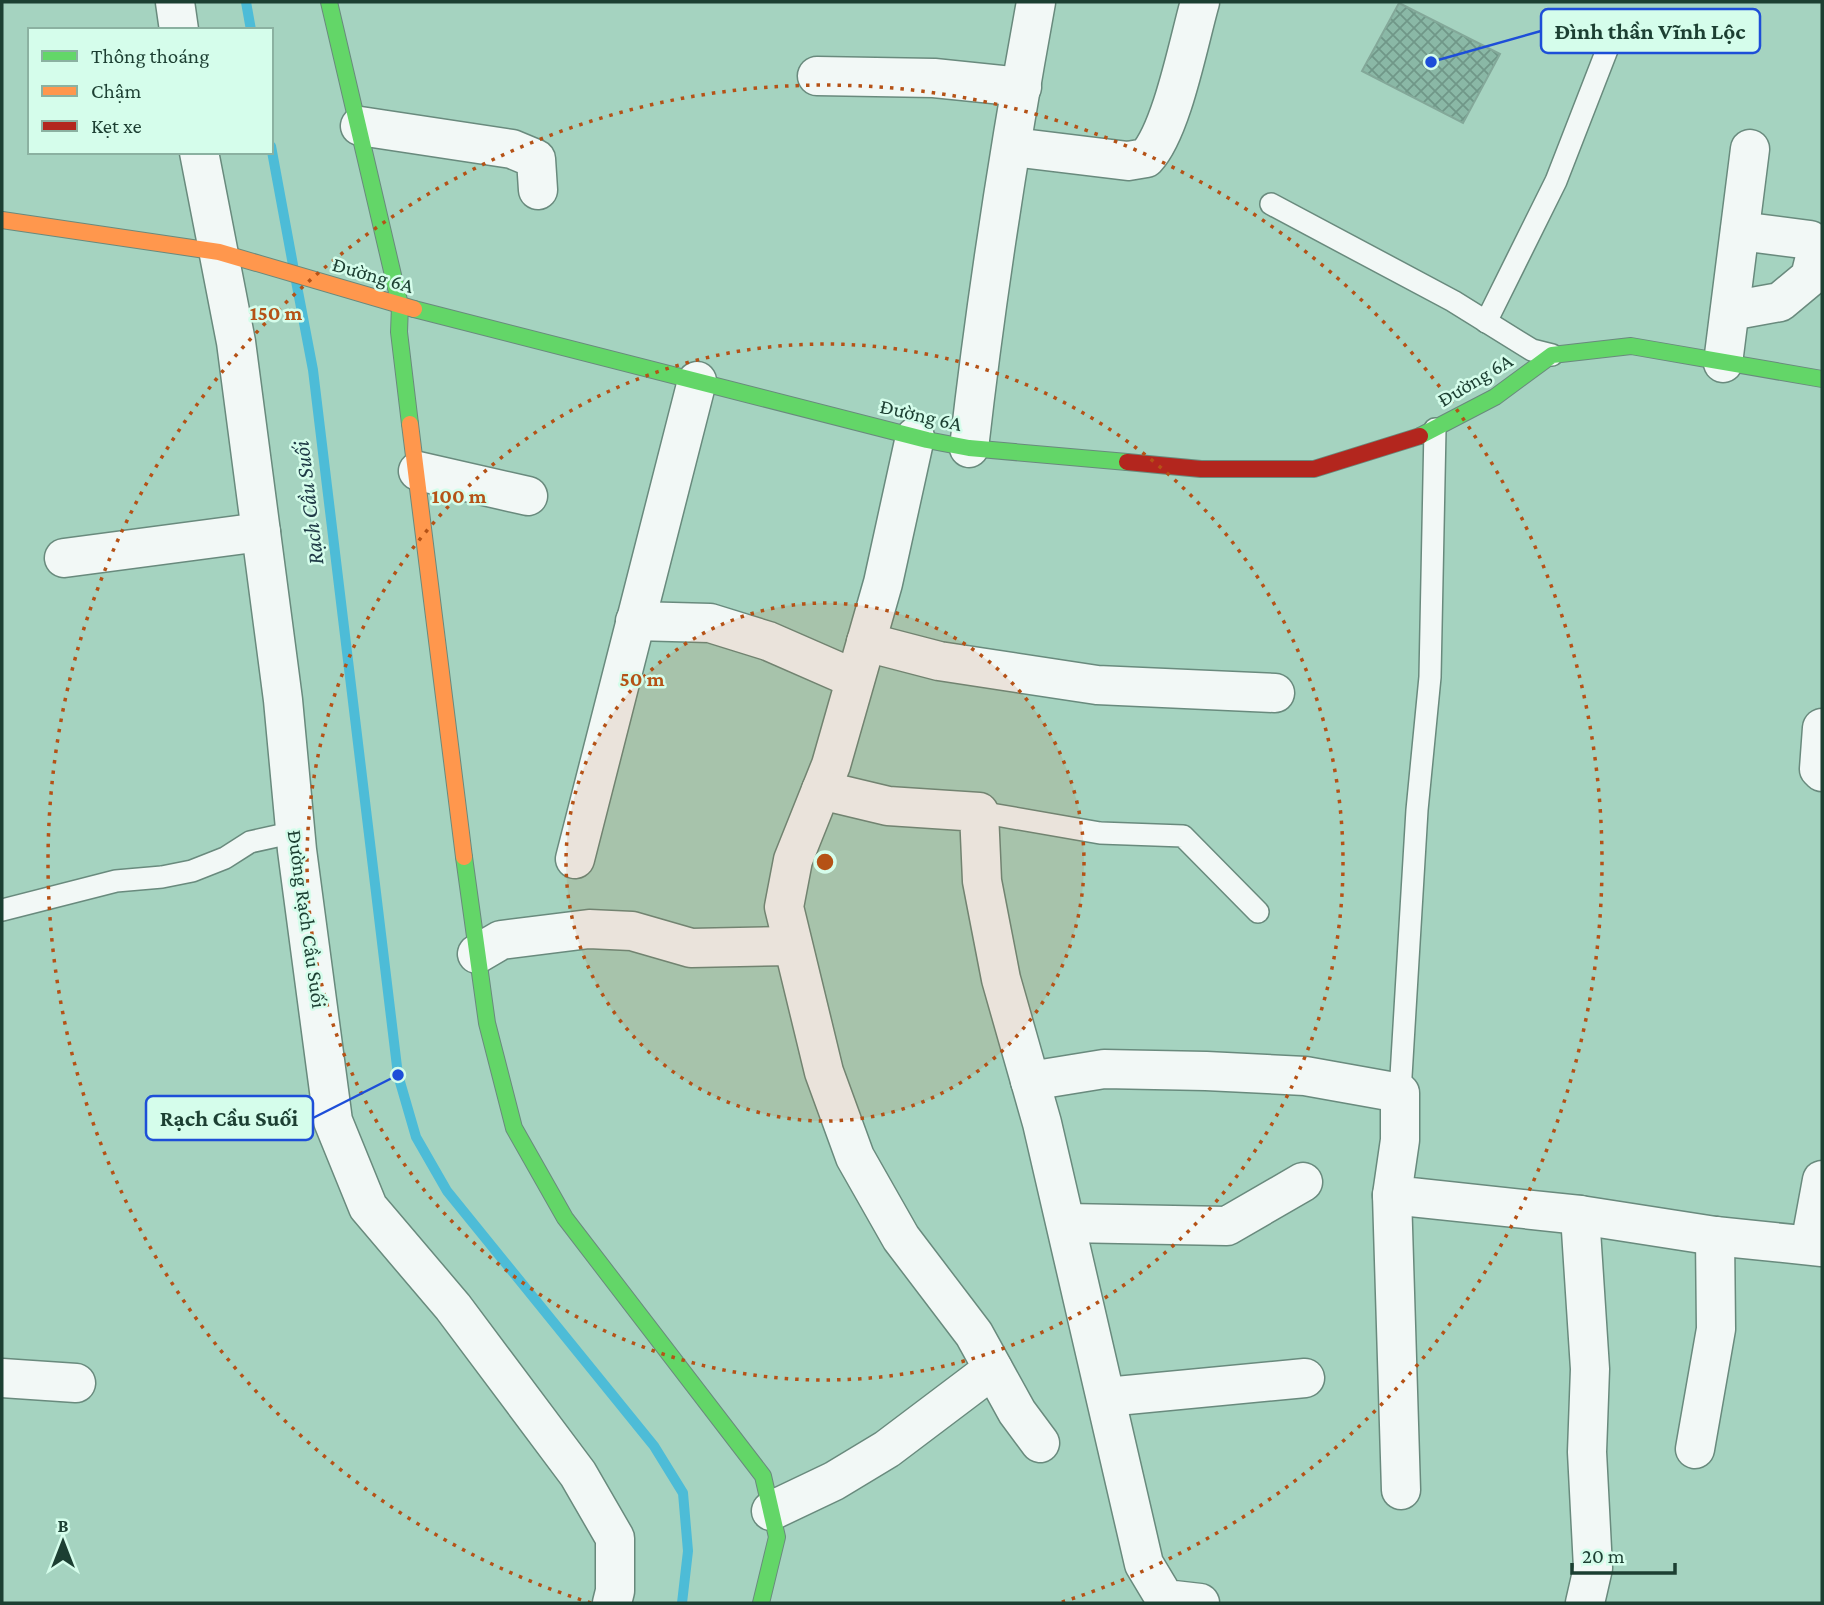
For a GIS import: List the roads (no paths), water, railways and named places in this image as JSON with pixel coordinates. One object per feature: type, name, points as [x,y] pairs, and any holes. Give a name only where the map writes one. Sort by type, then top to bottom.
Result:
[{"type":"street","points":[[176,2],[179,28]]},
{"type":"street","points":[[329,2],[400,305],[399,332],[418,471],[454,794],[487,1023],[514,1128],[565,1218],[763,1476],[777,1537],[761,1603]]},
{"type":"street","points":[[969,448],[999,209],[1013,148],[1036,2]]},
{"type":"street","points":[[1013,148],[1128,161],[1146,158],[1159,139],[1200,2]]},
{"type":"street","points":[[817,76],[934,78],[1022,87]]},
{"type":"street","points":[[360,126],[512,149],[536,159],[538,190]]},
{"type":"street","points":[[1723,363],[1750,149]]},
{"type":"street","name":"Đường Rạch Cầu Suối","points":[[200,154],[227,255],[283,700],[295,832],[333,1121],[368,1207],[453,1307],[579,1474],[615,1538],[615,1591],[612,1603]]},
{"type":"street","name":"Đường 6A","points":[[2,220],[227,255],[400,305],[915,437],[969,448],[1201,469],[1314,469],[1410,441],[1495,397],[1552,355],[1631,346],[1822,379]]},
{"type":"street","points":[[1730,311],[1780,302],[1810,277],[1817,249],[1810,240],[1740,230]]},
{"type":"street","points":[[575,859],[697,381]]},
{"type":"street","points":[[915,437],[883,583],[821,790],[793,860],[783,907],[824,1072],[855,1157],[901,1238],[974,1334],[1017,1412],[1040,1443]]},
{"type":"street","points":[[418,471],[527,496]]},
{"type":"street","points":[[64,558],[261,532]]},
{"type":"street","points":[[635,621],[710,623],[768,641],[855,678]]},
{"type":"street","points":[[866,642],[939,661],[1097,685],[1275,693]]},
{"type":"street","points":[[1822,728],[1819,769],[1822,772]]},
{"type":"street","points":[[821,790],[888,806],[979,812],[982,881],[1001,979],[1066,1223],[1144,1564],[1165,1599],[1199,1603]]},
{"type":"street","points":[[477,954],[501,940],[589,929],[632,931],[691,948],[792,946]]},
{"type":"street","points":[[1030,1081],[1104,1069],[1206,1071],[1305,1076],[1400,1093],[1400,1140],[1392,1195],[1401,1490]]},
{"type":"street","points":[[1392,1195],[1580,1215],[1715,1236],[1816,1246],[1822,1180]]},
{"type":"street","points":[[1066,1223],[1227,1226],[1303,1182]]},
{"type":"street","points":[[1580,1215],[1590,1369],[1587,1452],[1594,1568],[1585,1603]]},
{"type":"street","points":[[1695,1449],[1716,1329],[1715,1236]]},
{"type":"street","points":[[771,1511],[834,1480],[887,1449],[993,1369]]},
{"type":"street","points":[[2,1378],[76,1383]]},
{"type":"street","points":[[1106,1398],[1305,1378]]},
{"type":"lane","points":[[1486,322],[1556,181],[1612,37]]},
{"type":"lane","points":[[1271,204],[1532,350],[1552,355]]},
{"type":"lane","points":[[1400,1093],[1417,810],[1430,677],[1435,429]]},
{"type":"lane","points":[[979,812],[1100,833],[1183,836],[1258,912]]},
{"type":"lane","points":[[2,911],[103,883],[192,871],[225,858],[250,842],[295,832]]},
{"type":"waterway","name":"Rạch Cầu Suối","points":[[246,2],[251,28]]},
{"type":"waterway","name":"Rạch Cầu Suối","points":[[272,154],[293,265]]},
{"type":"waterway","name":"Rạch Cầu Suối","points":[[296,281],[313,370],[398,1075],[416,1137],[447,1191],[654,1446],[683,1493],[688,1551],[682,1603]]},
{"type":"place","name":"Đình thần Vĩnh Lộc","points":[[1431,62]]},
{"type":"place","name":"Rạch Cầu Suối","points":[[398,1075]]}]
